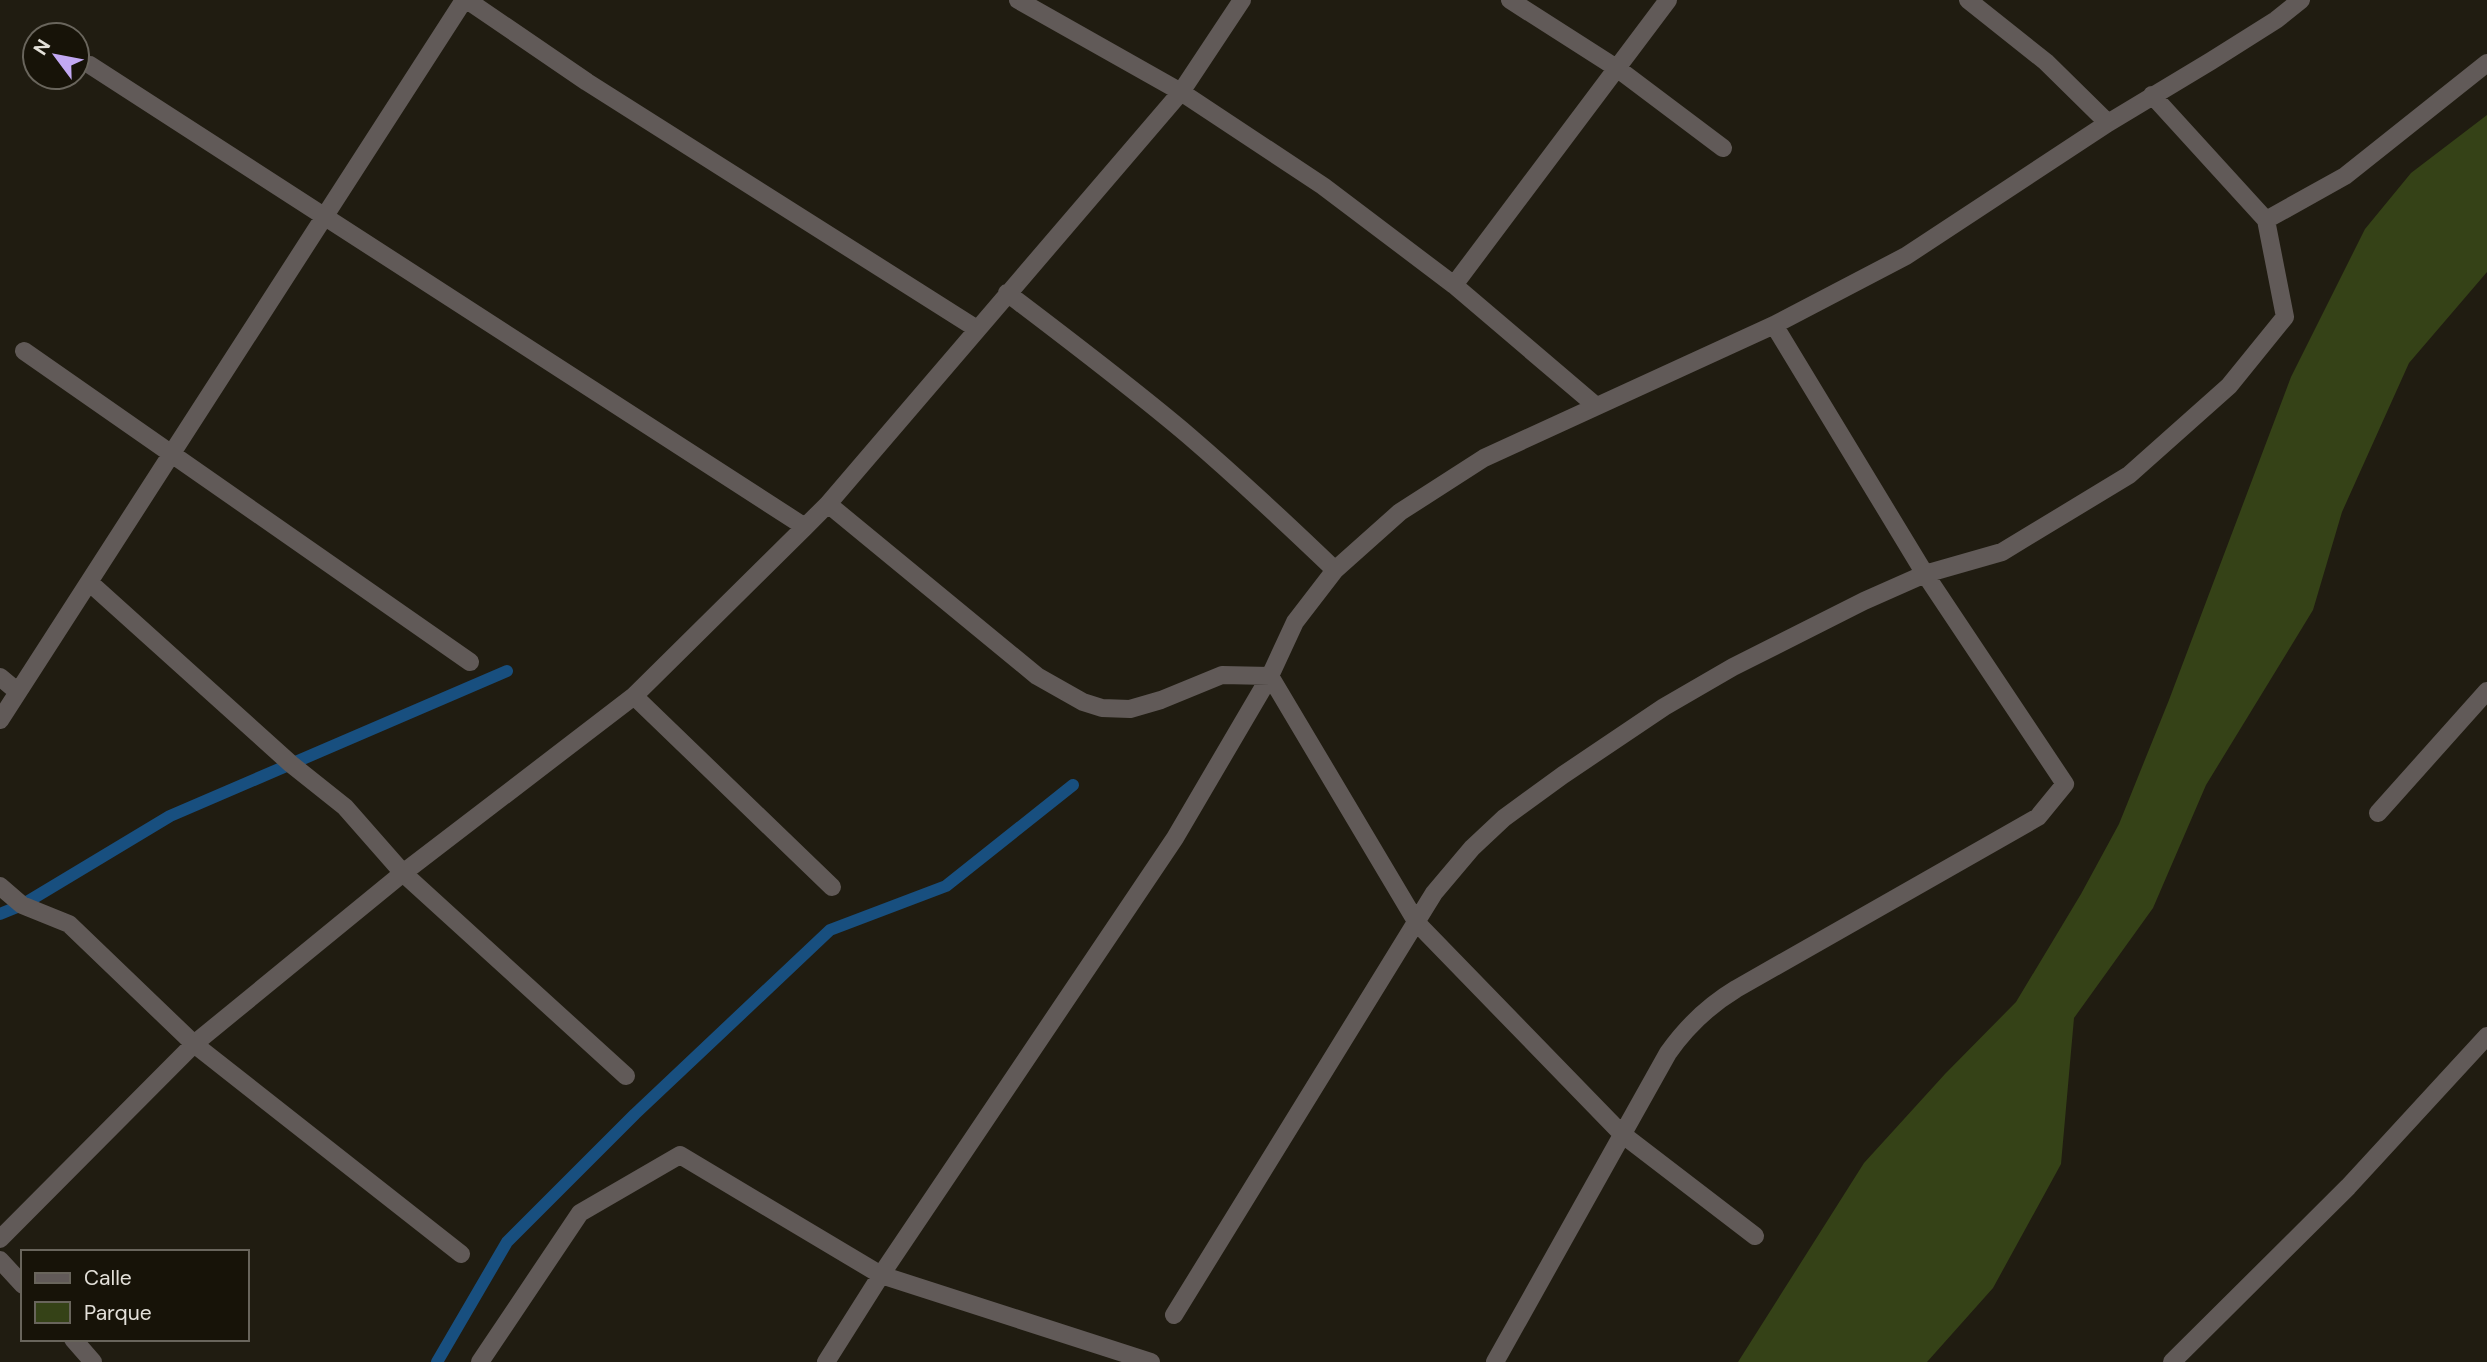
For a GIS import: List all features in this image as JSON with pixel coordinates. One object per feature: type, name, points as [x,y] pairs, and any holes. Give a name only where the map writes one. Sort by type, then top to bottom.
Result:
[{"type":"street","points":[[0,720],[465,0],[587,82],[977,329]]},
{"type":"street","points":[[1018,0],[1181,92],[1323,186],[1454,285],[1595,405]]},
{"type":"street","points":[[0,1238],[194,1044],[403,873],[635,696],[805,527],[828,504],[1181,92],[1242,0]]},
{"type":"street","points":[[1510,0],[1618,69],[1723,148]]},
{"type":"street","points":[[1454,285],[1668,0]]},
{"type":"street","points":[[1968,0],[2046,62],[2108,122]]},
{"type":"street","points":[[826,1362],[881,1275],[1175,838],[1270,676],[1295,622],[1335,570],[1400,512],[1484,458],[1774,325],[1906,256],[2108,122],[2276,20],[2301,0]]},
{"type":"street","points":[[2266,220],[2345,176],[2487,63]]},
{"type":"street","points":[[91,66],[805,527]]},
{"type":"street","points":[[1174,1315],[1434,893],[1472,848],[1504,818],[1664,707],[1733,667],[1803,629],[1925,574],[2002,552],[2129,475],[2228,386],[2284,317],[2266,220],[2152,95]]},
{"type":"street","points":[[1007,293],[1100,363],[1189,436],[1263,501],[1335,570]]},
{"type":"street","points":[[1495,1362],[1668,1053],[1683,1032],[1709,1007],[1736,989],[2038,817],[2065,784],[1925,574],[1774,325]]},
{"type":"street","points":[[24,351],[470,662]]},
{"type":"street","points":[[828,504],[1037,676],[1083,702],[1102,708],[1130,709],[1222,676],[1270,676]]},
{"type":"street","points":[[89,582],[291,764],[345,807],[403,873],[626,1076]]},
{"type":"street","points":[[1270,676],[1417,923],[1622,1134],[1755,1236]]},
{"type":"street","points":[[0,677],[18,692]]},
{"type":"street","points":[[2378,813],[2487,691]]},
{"type":"street","points":[[635,696],[832,887]]},
{"type":"street","points":[[0,886],[22,905],[69,924],[194,1044],[461,1254]]},
{"type":"street","points":[[2172,1362],[2348,1187],[2487,1036]]},
{"type":"street","points":[[480,1362],[580,1213],[680,1155],[881,1275],[1142,1360]]},
{"type":"street","points":[[0,1260],[21,1283]]},
{"type":"street","points":[[75,1341],[93,1362]]},
{"type":"green space","points":[[2487,115],[2487,272],[2409,363],[2342,512],[2313,610],[2206,785],[2153,908],[2074,1018],[2061,1164],[1993,1288],[1927,1362],[1738,1362],[1864,1163],[1945,1074],[2016,1002],[2081,894],[2119,824],[2169,700],[2291,377],[2365,229],[2411,173]]},
{"type":"waterway","points":[[0,914],[22,905],[170,816],[507,671]]},
{"type":"waterway","points":[[437,1362],[507,1242],[635,1114],[830,930],[946,886],[1073,785]]}]
